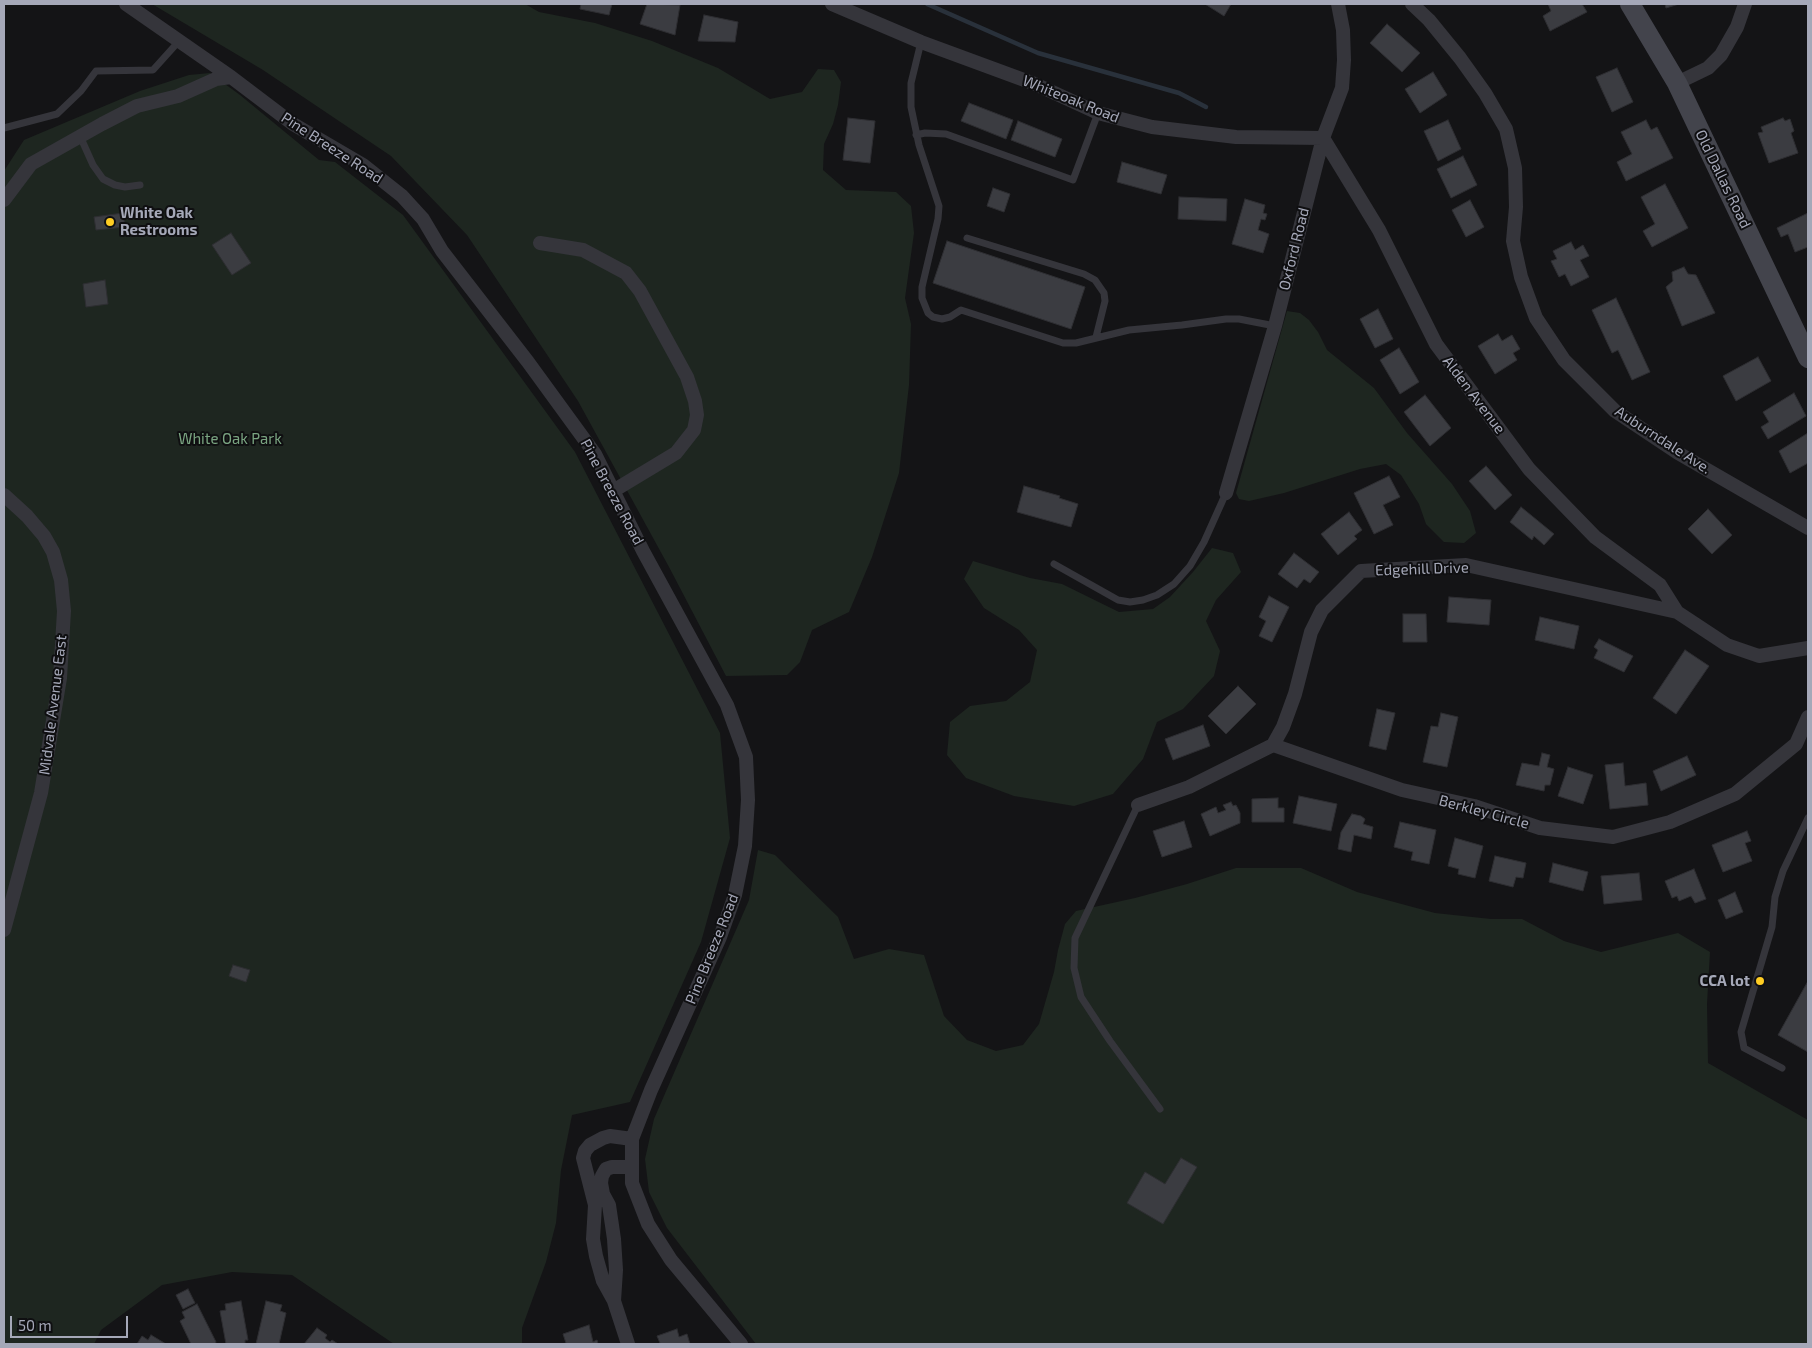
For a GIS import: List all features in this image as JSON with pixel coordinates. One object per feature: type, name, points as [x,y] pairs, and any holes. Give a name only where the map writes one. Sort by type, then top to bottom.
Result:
[{"type":"street","name":"Pine Breeze Road","points":[[126,4],[180,40],[293,124],[363,166],[402,196],[423,219],[442,251],[528,362],[595,454],[648,560],[727,705],[746,757],[748,800],[745,846],[735,895],[720,937],[651,1090],[632,1139]]},
{"type":"street","name":"Whiteoak Road","points":[[832,4],[921,42],[1035,84],[1098,113],[1152,127],[1236,137],[1323,138]]},
{"type":"street","name":"Oxford Road","points":[[1226,493],[1275,326],[1323,138],[1342,88],[1344,60],[1343,30],[1338,4]]},
{"type":"street","name":"Auburndale Ave.","points":[[1412,4],[1429,20],[1460,58],[1485,93],[1506,129],[1515,168],[1516,207],[1513,241],[1521,277],[1536,318],[1564,360],[1615,411],[1678,453],[1808,528]]},
{"type":"street","name":"Old Dallas Road","points":[[1630,4],[1677,83],[1808,358]]},
{"type":"street","points":[[1677,83],[1708,68],[1721,55],[1737,27],[1745,4]]},
{"type":"street","points":[[4,200],[31,164],[80,136],[137,106],[178,96],[216,79],[231,77]]},
{"type":"street","name":"Alden Avenue","points":[[1323,138],[1379,230],[1436,344],[1529,469],[1595,537],[1660,585],[1677,612]]},
{"type":"street","points":[[540,243],[583,250],[626,273],[640,291],[687,377],[695,401],[697,415],[694,430],[676,453],[613,491]]},
{"type":"street","name":"Midvale Avenue East","points":[[4,495],[27,516],[44,536],[53,552],[60,580],[64,611],[60,678],[41,793],[4,930]]},
{"type":"street","name":"Edgehill Drive","points":[[1273,745],[1286,719],[1295,694],[1311,632],[1322,610],[1361,570],[1466,565],[1677,612]]},
{"type":"street","points":[[1677,612],[1727,645],[1759,656],[1808,648]]},
{"type":"street","name":"Berkley Circle","points":[[1273,745],[1402,790],[1474,806],[1540,828],[1613,837],[1670,822],[1736,794],[1796,744],[1808,717]]},
{"type":"street","points":[[1138,805],[1189,787],[1273,745]]},
{"type":"street","points":[[614,1300],[616,1270],[614,1239],[583,1158],[586,1151],[596,1141],[610,1136],[632,1139],[632,1183],[648,1224],[671,1260],[741,1344]]},
{"type":"street","points":[[628,1344],[614,1300],[603,1281],[593,1239],[602,1209],[602,1176],[606,1169],[612,1167],[632,1167]]},
{"type":"street","points":[[600,1271],[616,1270]]},
{"type":"lane","points":[[4,128],[57,114],[81,91],[96,71],[153,70],[180,40]]},
{"type":"lane","points":[[921,42],[913,67],[910,94],[916,135],[939,206],[938,219],[922,287],[922,298],[928,313],[933,317],[942,319],[950,317],[961,310],[1063,343],[1076,342],[1129,330],[1182,326],[1226,319],[1239,319],[1275,326]]},
{"type":"lane","points":[[916,135],[926,133],[946,134],[1073,180],[1098,113]]},
{"type":"lane","points":[[80,136],[93,164],[103,179],[114,185],[124,187],[140,184]]},
{"type":"lane","points":[[967,238],[1084,274],[1095,280],[1104,293],[1105,301],[1096,337]]},
{"type":"lane","points":[[1054,564],[1118,600],[1130,602],[1157,595],[1174,584],[1190,566],[1204,542],[1226,493]]},
{"type":"lane","points":[[1138,805],[1075,938],[1074,968],[1081,997],[1110,1042],[1160,1109]]},
{"type":"lane","points":[[1782,1068],[1744,1048],[1741,1032],[1772,927],[1775,897],[1783,872],[1808,818]]},
{"type":"green space","points":[[152,4],[525,4],[539,12],[595,23],[652,41],[718,68],[770,99],[802,92],[818,69],[834,70],[841,82],[833,124],[824,144],[823,170],[846,190],[896,192],[911,206],[914,233],[905,298],[911,324],[909,385],[899,473],[872,557],[849,612],[812,630],[800,662],[787,675],[726,676],[578,401],[467,235],[391,156],[263,70]]},
{"type":"green space","name":"White Oak Park","points":[[210,73],[240,95],[319,160],[335,162],[403,215],[575,452],[720,733],[730,838],[701,942],[630,1102],[572,1115],[561,1170],[556,1223],[546,1262],[522,1328],[522,1344],[394,1344],[292,1275],[232,1272],[162,1285],[101,1330],[94,1344],[4,1344],[4,171],[24,140],[140,91],[189,75]]},
{"type":"green space","points":[[1287,311],[1300,313],[1309,320],[1318,332],[1327,350],[1374,388],[1407,433],[1452,484],[1470,511],[1476,533],[1464,543],[1444,542],[1426,524],[1419,504],[1401,475],[1386,464],[1360,469],[1284,493],[1249,501],[1239,499],[1236,493]]},
{"type":"green space","points":[[1212,548],[1233,553],[1241,572],[1216,600],[1206,621],[1220,651],[1214,676],[1183,709],[1157,722],[1143,759],[1113,794],[1074,806],[1014,796],[966,778],[947,755],[950,722],[970,706],[1006,701],[1030,682],[1037,650],[1019,630],[984,608],[964,579],[973,561],[1030,578],[1062,584],[1119,612],[1153,609],[1170,597]]},
{"type":"green space","points":[[758,850],[775,855],[838,917],[854,959],[889,949],[924,955],[944,1016],[967,1040],[996,1051],[1023,1045],[1039,1024],[1065,924],[1076,911],[1135,898],[1236,868],[1301,868],[1357,892],[1435,913],[1491,919],[1522,919],[1564,941],[1601,952],[1678,933],[1710,952],[1707,1004],[1708,1063],[1808,1120],[1808,1344],[756,1344],[667,1228],[649,1192],[645,1159],[654,1119],[749,900]]},
{"type":"building","points":[[581,4],[612,4],[609,15],[580,9]]},
{"type":"building","points":[[647,4],[680,5],[675,35],[640,24]]},
{"type":"building","points":[[1205,4],[1231,4],[1224,16]]},
{"type":"building","points":[[1548,4],[1582,4],[1587,12],[1550,31],[1543,16],[1551,11]]},
{"type":"building","points":[[1665,4],[1679,4],[1666,8]]},
{"type":"building","points":[[704,15],[738,22],[735,42],[698,41]]},
{"type":"building","points":[[1387,24],[1420,53],[1402,72],[1370,43]]},
{"type":"building","points":[[1617,68],[1633,102],[1612,112],[1596,77]]},
{"type":"building","points":[[1433,72],[1447,95],[1420,113],[1405,89]]},
{"type":"building","points":[[969,103],[1013,120],[1006,139],[961,121]]},
{"type":"building","points":[[848,118],[875,121],[870,163],[843,160]]},
{"type":"building","points":[[1783,118],[1785,121],[1790,119],[1794,131],[1791,133],[1798,153],[1769,163],[1758,133],[1763,132],[1761,127]]},
{"type":"building","points":[[1448,120],[1461,149],[1438,161],[1424,131]]},
{"type":"building","points":[[1646,120],[1651,130],[1657,127],[1673,158],[1626,181],[1617,162],[1632,154],[1621,132]]},
{"type":"building","points":[[1018,121],[1062,139],[1055,157],[1011,140]]},
{"type":"building","points":[[1463,156],[1477,185],[1451,198],[1437,169]]},
{"type":"building","points":[[1122,162],[1167,175],[1161,194],[1117,182]]},
{"type":"building","points":[[1665,184],[1688,228],[1652,247],[1643,231],[1655,224],[1641,197]]},
{"type":"building","points":[[993,188],[1010,194],[1004,212],[987,206]]},
{"type":"building","points":[[1179,197],[1227,199],[1226,221],[1178,219]]},
{"type":"building","points":[[1245,199],[1265,205],[1263,213],[1267,214],[1265,220],[1261,219],[1258,230],[1269,234],[1263,253],[1232,244]]},
{"type":"building","points":[[1470,200],[1484,227],[1466,237],[1452,210]]},
{"type":"building","name":"White Oak Restrooms","points":[[123,213],[125,227],[96,230],[94,217]]},
{"type":"building","points":[[1808,213],[1808,247],[1795,252],[1788,234],[1781,237],[1777,228]]},
{"type":"building","points":[[231,233],[251,263],[232,275],[212,245]]},
{"type":"building","points":[[947,241],[1085,287],[1071,329],[933,283]]},
{"type":"building","points":[[1571,242],[1575,250],[1583,245],[1589,256],[1580,260],[1589,277],[1571,286],[1565,274],[1559,277],[1551,261],[1557,259],[1553,251]]},
{"type":"building","points":[[1684,267],[1688,274],[1696,275],[1715,313],[1682,326],[1666,287],[1673,281],[1672,272]]},
{"type":"building","points":[[105,280],[108,304],[86,307],[83,284]]},
{"type":"building","points":[[1616,298],[1650,372],[1632,380],[1618,350],[1612,353],[1592,310]]},
{"type":"building","points":[[1378,309],[1393,339],[1375,348],[1360,319]]},
{"type":"building","points":[[1498,334],[1502,341],[1512,335],[1520,349],[1513,353],[1517,360],[1495,374],[1478,346]]},
{"type":"building","points":[[1399,348],[1419,382],[1400,394],[1380,360]]},
{"type":"building","points":[[1758,357],[1771,381],[1736,401],[1723,376]]},
{"type":"building","points":[[1794,393],[1806,416],[1768,439],[1761,427],[1769,422],[1763,412]]},
{"type":"building","points":[[1425,395],[1451,428],[1430,446],[1404,412]]},
{"type":"building","points":[[1808,433],[1808,463],[1790,473],[1779,451]]},
{"type":"building","points":[[1486,466],[1512,495],[1495,510],[1469,481]]},
{"type":"building","points":[[1389,476],[1400,497],[1383,505],[1393,525],[1374,534],[1354,493]]},
{"type":"building","points":[[1024,486],[1060,496],[1059,498],[1078,504],[1071,527],[1017,512]]},
{"type":"building","points":[[1521,507],[1554,534],[1544,545],[1534,536],[1532,540],[1510,522]]},
{"type":"building","points":[[1708,509],[1732,535],[1712,554],[1688,529]]},
{"type":"building","points":[[1349,512],[1362,530],[1354,536],[1357,539],[1338,555],[1321,534]]},
{"type":"building","points":[[1294,553],[1319,572],[1310,583],[1304,579],[1297,588],[1278,574]]},
{"type":"building","points":[[1269,596],[1289,607],[1272,642],[1259,636],[1266,621],[1259,617]]},
{"type":"building","points":[[1449,597],[1491,600],[1489,625],[1447,622]]},
{"type":"building","points":[[1403,614],[1426,614],[1427,642],[1403,642]]},
{"type":"building","points":[[1540,617],[1579,626],[1574,649],[1535,640]]},
{"type":"building","points":[[1599,639],[1633,656],[1624,672],[1594,658],[1598,650],[1594,647]]},
{"type":"building","points":[[1685,650],[1709,666],[1676,714],[1653,698]]},
{"type":"building","points":[[1238,686],[1256,704],[1226,734],[1208,716]]},
{"type":"building","points":[[1377,709],[1395,713],[1386,750],[1369,746]]},
{"type":"building","points":[[1441,713],[1458,717],[1447,767],[1423,762],[1431,726],[1438,727]]},
{"type":"building","points":[[1203,725],[1210,746],[1173,760],[1165,739]]},
{"type":"building","points":[[1542,753],[1550,755],[1547,767],[1554,769],[1550,785],[1545,785],[1544,791],[1516,785],[1522,763],[1539,766]]},
{"type":"building","points":[[1687,756],[1696,775],[1661,791],[1653,771]]},
{"type":"building","points":[[1623,763],[1625,786],[1646,783],[1648,805],[1610,809],[1605,765]]},
{"type":"building","points":[[1568,767],[1593,775],[1583,804],[1558,796]]},
{"type":"building","points":[[1299,796],[1337,804],[1331,831],[1293,823]]},
{"type":"building","points":[[1278,798],[1278,808],[1284,808],[1284,822],[1252,822],[1252,799]]},
{"type":"building","points":[[1231,802],[1233,806],[1236,805],[1240,813],[1240,823],[1210,836],[1201,814],[1216,807],[1218,813],[1226,810],[1223,805]]},
{"type":"building","points":[[1352,814],[1361,816],[1365,819],[1363,824],[1373,827],[1371,839],[1354,835],[1351,852],[1338,849],[1341,832]]},
{"type":"building","points":[[1184,821],[1192,847],[1162,857],[1153,831]]},
{"type":"building","points":[[1400,822],[1436,830],[1429,864],[1411,860],[1413,852],[1394,847]]},
{"type":"building","points":[[1747,831],[1751,841],[1745,843],[1752,861],[1723,872],[1712,845]]},
{"type":"building","points":[[1455,838],[1483,846],[1475,878],[1458,874],[1459,869],[1448,866]]},
{"type":"building","points":[[1495,856],[1526,863],[1523,878],[1516,877],[1513,887],[1489,881]]},
{"type":"building","points":[[1553,863],[1588,872],[1583,891],[1549,882]]},
{"type":"building","points":[[1694,869],[1706,899],[1695,903],[1691,896],[1679,901],[1677,896],[1672,898],[1665,881]]},
{"type":"building","points":[[1639,873],[1642,900],[1604,904],[1601,876]]},
{"type":"building","points":[[1735,892],[1743,912],[1726,919],[1718,900]]},
{"type":"building","points":[[233,965],[250,970],[246,982],[229,976]]},
{"type":"building","points":[[1808,981],[1808,1052],[1778,1035]]},
{"type":"building","points":[[1181,1158],[1197,1167],[1163,1224],[1127,1203],[1145,1172],[1165,1184]]},
{"type":"building","points":[[188,1289],[195,1303],[183,1309],[176,1295]]},
{"type":"building","points":[[241,1301],[248,1340],[245,1340],[245,1344],[226,1344],[220,1311],[226,1310],[225,1304]]},
{"type":"building","points":[[266,1301],[282,1305],[280,1311],[286,1313],[279,1344],[256,1344]]},
{"type":"building","points":[[197,1304],[216,1342],[215,1344],[191,1344],[180,1321],[185,1318],[182,1312]]},
{"type":"building","points":[[589,1325],[593,1342],[597,1340],[598,1344],[562,1344],[566,1343],[563,1334]]},
{"type":"building","points":[[317,1328],[327,1335],[325,1338],[330,1342],[332,1340],[338,1344],[304,1344]]},
{"type":"building","points":[[677,1329],[679,1337],[687,1334],[690,1344],[657,1344],[660,1343],[657,1336]]},
{"type":"building","points":[[151,1335],[166,1344],[137,1344],[142,1336],[148,1340]]},
{"type":"waterway","points":[[927,4],[1038,53],[1179,93],[1206,107]]},
{"type":"place","name":"White Oak Restrooms","points":[[110,222]]},
{"type":"place","name":"CCA lot","points":[[1760,981]]}]
